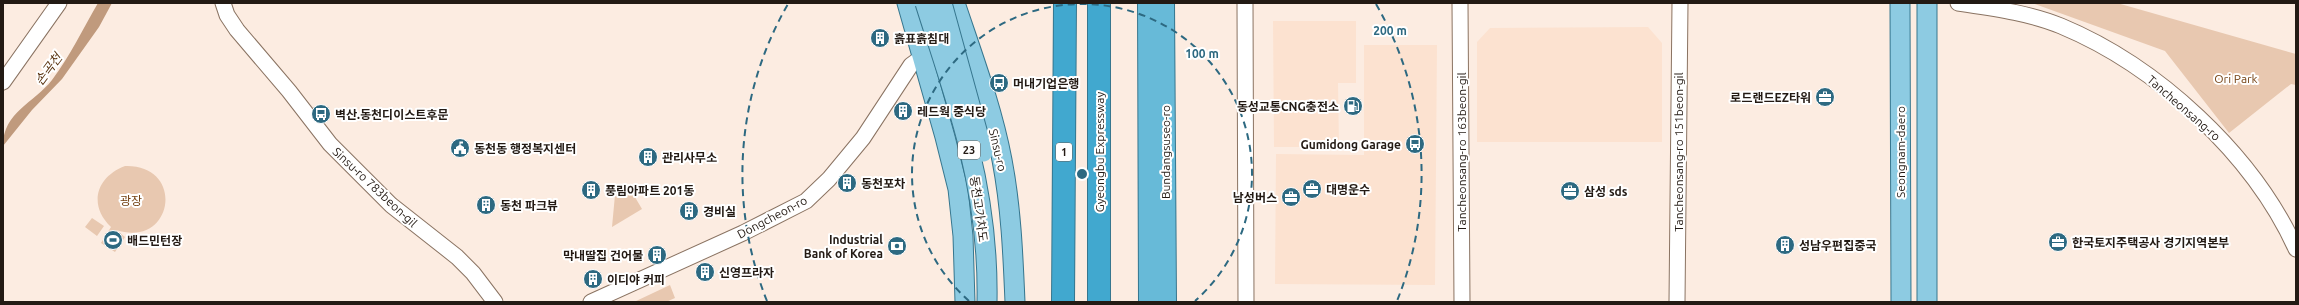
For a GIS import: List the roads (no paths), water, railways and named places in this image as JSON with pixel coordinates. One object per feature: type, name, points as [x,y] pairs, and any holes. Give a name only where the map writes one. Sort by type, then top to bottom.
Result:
[{"type":"highway","name":"1","points":[[1063,302],[1066,3]]},
{"type":"highway","name":"Gyeongbu Expressway","points":[[1099,3],[1099,302]]},
{"type":"highway","name":"Bundangsuseo-ro","points":[[1148,3],[1149,302]]},
{"type":"highway","name":"Bundangsuseo-ro","points":[[1164,3],[1166,302]]},
{"type":"main road","points":[[907,3],[958,189],[963,236],[965,302]]},
{"type":"main road","name":"동천고가차도","points":[[925,3],[971,156],[984,244],[987,302]]},
{"type":"main road","name":"동천고가차도","points":[[942,3],[981,144],[994,221],[998,302]]},
{"type":"main road","name":"Sinsu-ro","points":[[955,3],[973,57],[1002,159],[1012,224],[1015,302]]},
{"type":"main road","name":"Seongnam-daero","points":[[1900,3],[1901,302]]},
{"type":"main road","points":[[1927,3],[1928,302]]},
{"type":"street","points":[[3,82],[59,3]]},
{"type":"street","name":"Sinsu-ro 783beon-gil","points":[[223,3],[227,15],[237,30],[289,91],[330,144],[391,205],[457,257],[473,273],[495,302]]},
{"type":"street","points":[[1245,3],[1246,302]]},
{"type":"street","name":"Tancheonsang-ro 163beon-gil","points":[[1460,3],[1462,302]]},
{"type":"street","name":"Tancheonsang-ro 151beon-gil","points":[[1677,302],[1680,3]]},
{"type":"street","name":"Tancheonsang-ro","points":[[1958,3],[2008,12],[2061,26],[2101,46],[2144,73],[2173,96],[2229,150],[2270,201],[2296,249]]},
{"type":"street","points":[[922,57],[973,57]]},
{"type":"street","name":"Dongcheon-ro","points":[[591,302],[743,233],[806,201],[829,179],[863,138],[906,70],[922,57]]},
{"type":"place","name":"흙표흙침대","points":[[880,38]]},
{"type":"place","name":"머내기업은행","points":[[999,83]]},
{"type":"place","name":"로드랜드EZ타워","points":[[1825,97]]},
{"type":"place","name":"동성교통CNG충전소","points":[[1353,106]]},
{"type":"place","name":"레드웍 중식당","points":[[903,111]]},
{"type":"place","name":"벽산.동천디이스트후문","points":[[321,114]]},
{"type":"place","name":"Gumidong Garage","points":[[1415,144]]},
{"type":"place","name":"동천동 행정복지센터","points":[[460,148]]},
{"type":"place","name":"관리사무소","points":[[648,157]]},
{"type":"place","name":"동천포차","points":[[847,183]]},
{"type":"place","name":"대명운수","points":[[1312,189]]},
{"type":"place","name":"풍림아파트 201동","points":[[591,190]]},
{"type":"place","name":"삼성 sds","points":[[1570,191]]},
{"type":"place","name":"남성버스","points":[[1291,197]]},
{"type":"place","name":"동천 파크뷰","points":[[486,205]]},
{"type":"place","name":"경비실","points":[[689,211]]},
{"type":"place","name":"배드민턴장","points":[[113,240]]},
{"type":"place","name":"한국토지주택공사 경기지역본부","points":[[2058,242]]},
{"type":"place","name":"성남우편집중국","points":[[1785,245]]},
{"type":"place","name":"Industrial Bank of Korea","points":[[897,246]]},
{"type":"place","name":"막내딸집 건어물","points":[[657,255]]},
{"type":"place","name":"신영프라자","points":[[705,272]]},
{"type":"place","name":"이디야 커피","points":[[593,279]]},
{"type":"water label","name":"손곡천","points":[[48,69]]},
{"type":"park label","name":"Ori Park","points":[[2236,78]]},
{"type":"park label","name":"광장","points":[[131,200]]}]
